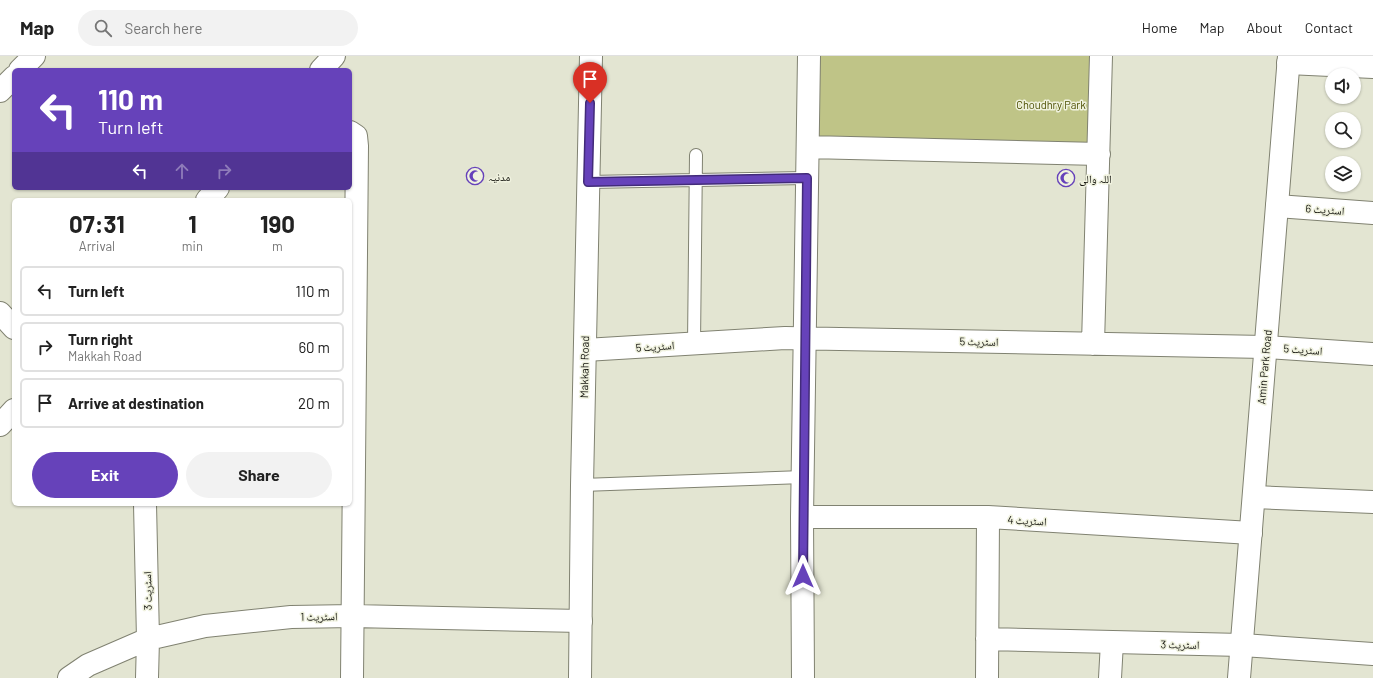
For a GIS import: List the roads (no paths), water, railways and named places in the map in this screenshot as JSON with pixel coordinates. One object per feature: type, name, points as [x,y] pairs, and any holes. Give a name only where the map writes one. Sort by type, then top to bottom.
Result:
[{"type":"street","points":[[22,68],[34,56]]},
{"type":"street","points":[[322,68],[334,56]]},
{"type":"street","name":"Makkah Road","points":[[580,678],[582,485],[591,56]]},
{"type":"street","points":[[803,678],[802,517],[809,56]]},
{"type":"street","points":[[1093,344],[1101,56]]},
{"type":"street","points":[[1288,60],[1373,67]]},
{"type":"street","name":"Amin Park Road","points":[[1239,678],[1288,60]]},
{"type":"street","points":[[0,91],[12,79]]},
{"type":"street","points":[[352,133],[356,136],[357,146],[352,678]]},
{"type":"street","points":[[808,147],[1098,154]]},
{"type":"street","points":[[209,198],[216,190]]},
{"type":"street","name":"اسٹریٹ 6","points":[[1277,206],[1373,212]]},
{"type":"street","points":[[0,313],[12,326]]},
{"type":"street","name":"اسٹریٹ 5","points":[[585,350],[805,338],[1266,347],[1373,354]]},
{"type":"street","points":[[0,425],[12,412]]},
{"type":"street","points":[[1254,497],[1373,502]]},
{"type":"street","name":"اسٹریٹ 3","points":[[145,506],[148,639],[147,678]]},
{"type":"street","name":"اسٹریٹ 4","points":[[802,517],[988,517],[1251,532]]},
{"type":"street","points":[[987,678],[988,517]]},
{"type":"street","name":"اسٹریٹ 1","points":[[69,678],[88,665],[148,639],[212,626],[291,617],[353,616],[581,621]]},
{"type":"street","name":"اسٹریٹ 3","points":[[987,639],[1242,645],[1373,654]]},
{"type":"street","points":[[1110,678],[1112,642]]},
{"type":"lane","points":[[694,344],[696,155]]},
{"type":"lane","points":[[588,182],[807,178]]},
{"type":"lane","points":[[582,485],[803,477]]},
{"type":"place","name":"مدنیہ","points":[[475,176]]},
{"type":"place","name":"اللہ والی","points":[[1066,178]]},
{"type":"park label","name":"Choudhry Park","points":[[1051,104]]}]
